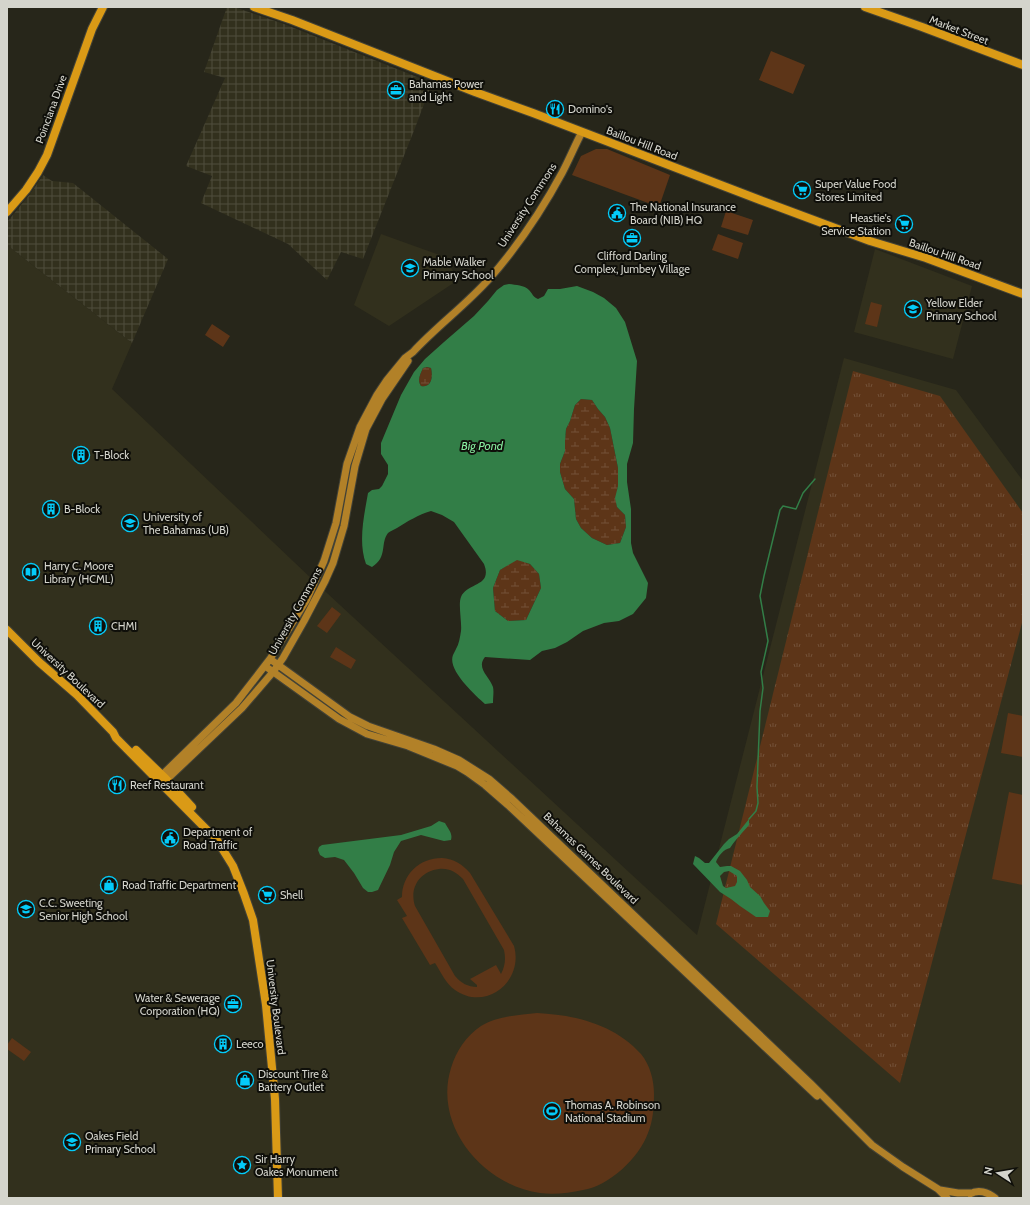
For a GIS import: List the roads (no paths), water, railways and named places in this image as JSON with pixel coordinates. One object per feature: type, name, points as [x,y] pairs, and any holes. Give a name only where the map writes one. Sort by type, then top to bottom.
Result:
[{"type":"main road","name":"Poinciana Drive","points":[[7,212],[26,190],[44,161],[92,29],[103,7]]},
{"type":"main road","name":"Baillou Hill Road","points":[[254,7],[760,200],[863,238],[926,258],[1023,294]]},
{"type":"main road","name":"Market Street","points":[[865,7],[1023,65]]},
{"type":"main road","name":"University Commons","points":[[162,779],[236,703],[270,659],[306,601],[324,561],[336,523],[347,464],[360,427],[387,380],[405,358],[490,278],[540,210],[562,172],[582,132]]},
{"type":"main road","name":"University Commons","points":[[162,779],[242,708],[278,665],[313,606],[333,563],[344,526],[355,466],[366,429],[382,398],[413,352]]},
{"type":"main road","name":"University Boulevard","points":[[7,630],[39,662],[77,695],[113,732],[118,734],[203,820],[208,830],[233,866],[253,920],[266,1005],[275,1099],[278,1198]]},
{"type":"main road","name":"Bahamas Games Boulevard","points":[[270,659],[350,717],[368,726],[434,749],[459,760],[489,779],[540,825],[810,1082],[872,1145],[887,1157],[938,1189],[947,1198]]},
{"type":"main road","name":"Bahamas Games Boulevard","points":[[265,666],[339,719],[358,730],[375,737],[408,746],[447,762],[467,772],[485,785],[802,1082],[857,1130]]},
{"type":"main road","points":[[375,737],[379,730]]},
{"type":"main road","name":"Bahamas Games Boulevard","points":[[938,1189],[958,1194],[986,1192],[995,1198]]},
{"type":"main road","points":[[965,1198],[972,1193]]},
{"type":"water","name":"Big Pond","points":[[509,284],[525,287],[538,299],[544,296],[548,289],[560,289],[577,286],[604,298],[616,308],[625,322],[637,361],[633,443],[627,464],[627,482],[631,509],[631,543],[633,553],[648,583],[646,598],[633,614],[619,621],[604,623],[583,631],[555,648],[542,651],[530,660],[485,657],[482,665],[484,672],[493,687],[493,703],[485,704],[463,682],[454,668],[452,661],[453,655],[459,643],[461,631],[461,597],[464,592],[482,581],[485,577],[486,571],[484,564],[454,522],[431,511],[409,521],[388,533],[384,541],[380,559],[372,567],[366,564],[362,547],[362,538],[368,493],[372,490],[379,489],[388,474],[388,465],[381,454],[381,443],[401,395],[414,372],[425,359],[474,316],[497,290],[504,285]],"holes":[[[423,368],[431,368],[431,381],[427,385],[421,386],[419,382],[420,375]],[[581,399],[592,400],[605,417],[610,428],[618,468],[618,486],[615,498],[617,507],[625,515],[626,527],[620,543],[607,545],[592,538],[581,528],[576,519],[574,499],[565,489],[560,472],[560,464],[565,451],[566,429],[575,405]],[[517,560],[530,564],[539,574],[541,588],[526,620],[508,621],[495,611],[493,588],[500,570]]]},
{"type":"water","points":[[749,819],[749,825],[730,848],[718,857],[716,862],[720,867],[731,866],[740,871],[750,887],[760,896],[770,911],[768,917],[756,917],[720,892],[693,864],[695,856],[705,863],[709,863],[724,844],[737,834]],"holes":[[[729,871],[737,876],[735,886],[726,888],[723,886],[720,876],[724,872]]]},
{"type":"water","points":[[439,821],[445,823],[451,833],[451,840],[444,841],[421,835],[401,841],[394,852],[390,865],[378,890],[372,892],[368,892],[363,888],[344,860],[335,857],[325,858],[320,855],[318,850],[322,845],[401,835],[431,826]]},
{"type":"waterway","points":[[749,819],[756,811],[758,803],[757,787],[760,711],[763,688],[761,672],[768,641],[760,596],[780,510],[783,506],[796,509],[803,493],[815,479]]},
{"type":"place","name":"Bahamas Power and Light","points":[[396,90]]},
{"type":"place","name":"Domino's","points":[[555,109]]},
{"type":"place","name":"Super Value Food Stores Limited","points":[[802,190]]},
{"type":"place","name":"The National Insurance Board (NIB) HQ","points":[[617,213]]},
{"type":"place","name":"Heastie's Service Station","points":[[904,224]]},
{"type":"place","name":"Clifford Darling Complex, Jumbey Village","points":[[632,238]]},
{"type":"place","name":"Mable Walker Primary School","points":[[410,268]]},
{"type":"place","name":"Yellow Elder Primary School","points":[[913,309]]},
{"type":"place","name":"T-Block","points":[[81,455]]},
{"type":"place","name":"B-Block","points":[[51,509]]},
{"type":"place","name":"University of The Bahamas (UB)","points":[[130,523]]},
{"type":"place","name":"Harry C. Moore Library (HCML)","points":[[31,572]]},
{"type":"place","name":"CHMI","points":[[98,626]]},
{"type":"place","name":"Reef Restaurant","points":[[117,785]]},
{"type":"place","name":"Department of Road Traffic","points":[[170,838]]},
{"type":"place","name":"Road Traffic Department","points":[[109,885]]},
{"type":"place","name":"Shell","points":[[267,895]]},
{"type":"place","name":"C.C. Sweeting Senior High School","points":[[26,909]]},
{"type":"place","name":"Water & Sewerage Corporation (HQ)","points":[[233,1004]]},
{"type":"place","name":"Leeco","points":[[223,1044]]},
{"type":"place","name":"Discount Tire & Battery Outlet","points":[[245,1080]]},
{"type":"place","name":"Thomas A. Robinson National Stadium","points":[[552,1111]]},
{"type":"place","name":"Oakes Field Primary School","points":[[72,1142]]},
{"type":"place","name":"Sir Harry Oakes Monument","points":[[242,1165]]}]
